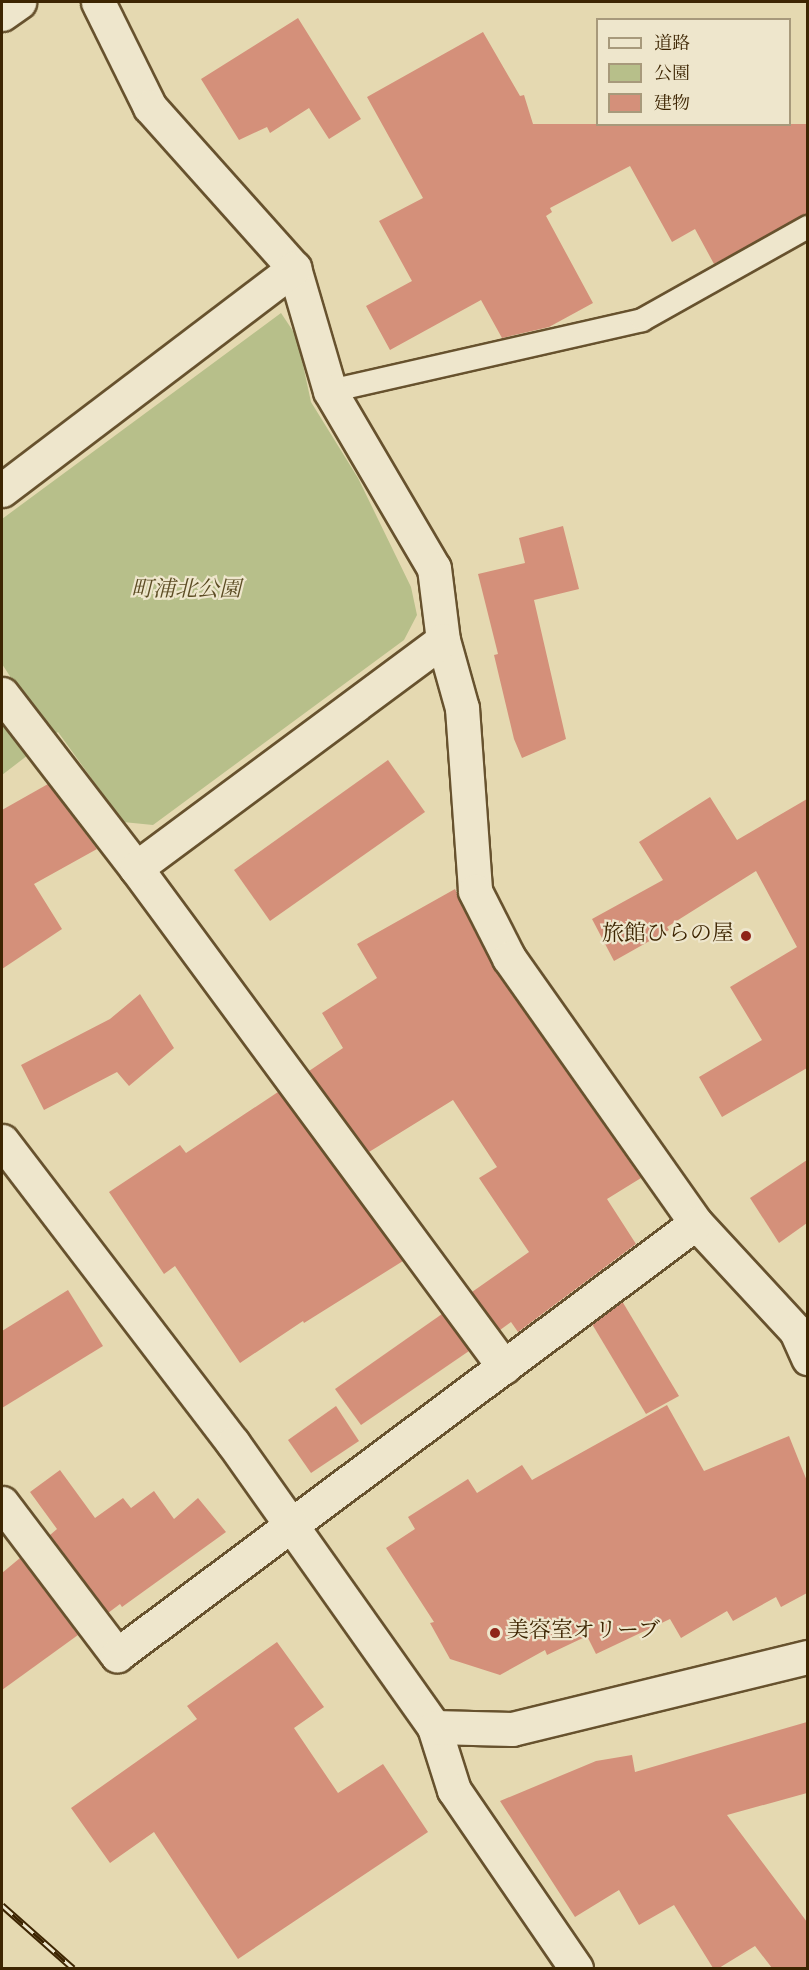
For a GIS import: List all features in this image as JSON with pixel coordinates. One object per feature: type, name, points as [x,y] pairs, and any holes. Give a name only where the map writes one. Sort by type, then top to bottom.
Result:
[{"type":"street","points":[[2,15],[19,2]]},
{"type":"street","points":[[98,2],[150,107],[294,268],[330,391],[434,568],[443,640],[462,708],[475,891],[509,958],[696,1223],[796,1331],[807,1358]]},
{"type":"street","points":[[2,490],[294,268]]},
{"type":"street","points":[[136,868],[443,640]]},
{"type":"street","points":[[2,694],[136,868],[504,1367]]},
{"type":"street","points":[[2,1141],[233,1443],[434,1727],[454,1790],[576,1968]]},
{"type":"street","points":[[2,1503],[117,1655],[696,1223]]},
{"type":"street","points":[[434,1727],[512,1729],[807,1657]]},
{"type":"lane","points":[[330,391],[642,320],[807,227]]},
{"type":"green space","name":"町浦北公園","points":[[281,313],[297,337],[311,402],[358,478],[411,587],[417,615],[404,640],[153,825],[123,822],[58,732],[2,775],[2,693],[15,684],[2,664],[2,519]]},
{"type":"building","points":[[298,18],[361,119],[329,139],[309,108],[270,133],[267,127],[239,140],[201,79]]},
{"type":"building","points":[[483,32],[520,96],[524,95],[533,124],[791,126],[791,124],[807,124],[807,214],[714,264],[695,229],[672,242],[630,166],[550,208],[552,212],[546,216],[593,303],[549,327],[502,338],[481,300],[390,350],[366,306],[412,281],[379,221],[423,198],[367,97]]},
{"type":"building","points":[[563,526],[579,589],[534,600],[566,739],[522,758],[514,739],[494,655],[498,654],[478,574],[525,563],[519,538]]},
{"type":"building","points":[[388,760],[425,812],[270,921],[234,870]]},
{"type":"building","points":[[48,784],[97,849],[34,884],[62,929],[2,969],[2,810]]},
{"type":"building","points":[[710,797],[737,840],[807,799],[807,1068],[722,1117],[699,1077],[762,1040],[730,987],[797,947],[756,871],[667,927],[669,930],[614,961],[592,919],[663,880],[639,842]]},
{"type":"building","points":[[455,889],[494,969],[641,1178],[607,1199],[636,1244],[518,1332],[511,1322],[500,1330],[472,1292],[529,1252],[479,1178],[497,1167],[453,1100],[369,1152],[309,1071],[343,1048],[322,1013],[377,978],[357,944]]},
{"type":"building","points":[[140,994],[174,1048],[129,1086],[117,1072],[44,1110],[21,1065],[110,1019]]},
{"type":"building","points":[[278,1092],[403,1261],[304,1323],[303,1321],[240,1363],[175,1266],[164,1274],[109,1192],[180,1145],[186,1153]]},
{"type":"building","points":[[807,1160],[807,1223],[779,1243],[750,1198]]},
{"type":"building","points":[[68,1290],[103,1346],[2,1408],[2,1331]]},
{"type":"building","points":[[622,1301],[679,1396],[646,1414],[592,1324]]},
{"type":"building","points":[[442,1314],[469,1351],[361,1425],[335,1389]]},
{"type":"building","points":[[667,1405],[704,1471],[789,1436],[807,1481],[807,1593],[781,1607],[776,1597],[733,1621],[727,1611],[681,1638],[670,1619],[596,1654],[587,1636],[547,1655],[545,1650],[500,1675],[450,1659],[430,1623],[434,1622],[386,1548],[415,1529],[408,1517],[468,1479],[477,1493],[522,1465],[532,1480]]},
{"type":"building","points":[[336,1406],[359,1441],[311,1473],[288,1440]]},
{"type":"building","points":[[60,1470],[95,1518],[123,1498],[131,1508],[154,1491],[174,1519],[198,1498],[226,1532],[122,1607],[120,1604],[108,1613],[50,1535],[57,1529],[30,1492]]},
{"type":"building","points":[[20,1558],[78,1635],[2,1690],[2,1573]]},
{"type":"building","points":[[277,1642],[324,1707],[294,1728],[338,1793],[383,1764],[428,1832],[238,1959],[154,1832],[110,1863],[71,1808],[197,1719],[187,1706]]},
{"type":"building","points":[[807,1722],[807,1793],[727,1815],[807,1922],[807,1968],[772,1968],[755,1946],[719,1968],[713,1968],[674,1905],[639,1925],[619,1890],[575,1917],[500,1801],[596,1761],[632,1755],[635,1772]]},
{"type":"railway","points":[[2,1905],[73,1968]]},
{"type":"place","name":"旅館ひらの屋","points":[[746,936]]},
{"type":"place","name":"美容室オリーブ","points":[[495,1633]]}]
